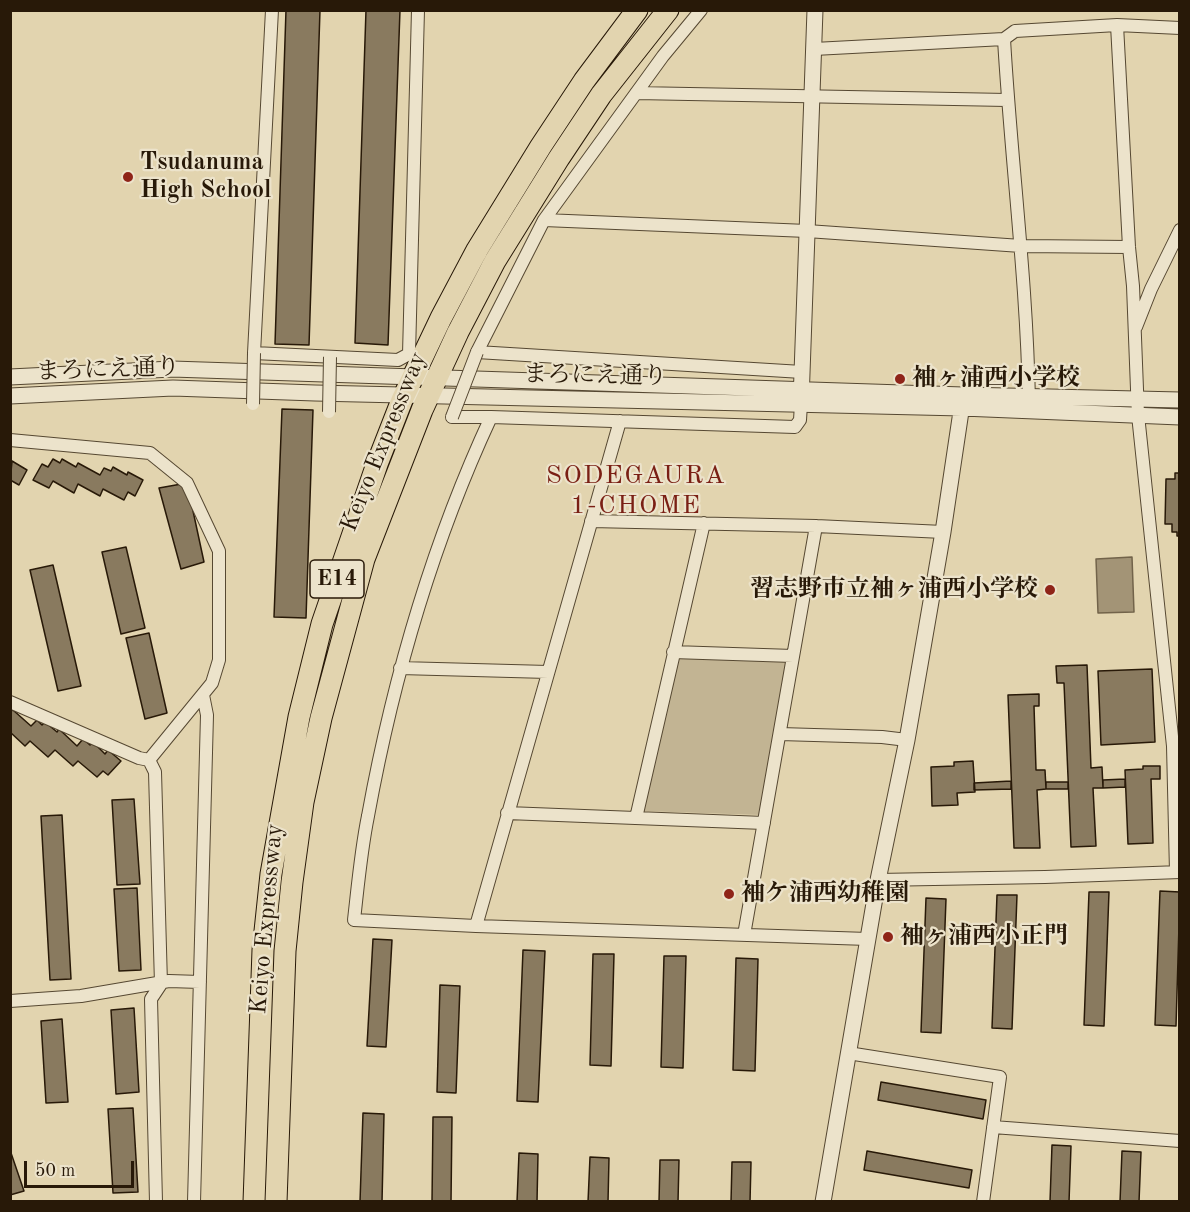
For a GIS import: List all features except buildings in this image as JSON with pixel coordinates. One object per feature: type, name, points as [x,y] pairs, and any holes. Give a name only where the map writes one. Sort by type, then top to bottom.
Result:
[{"type":"highway","name":"Keiyo Expressway","points":[[276,1202],[285,951],[292,882],[303,802],[321,718],[364,559],[433,386],[495,261],[601,95],[668,10]]},
{"type":"highway","name":"Keiyo Expressway","points":[[254,1202],[263,950],[271,874],[299,717],[322,624],[377,464],[409,386],[477,250],[553,128],[632,16]]},
{"type":"street","points":[[253,404],[272,10]]},
{"type":"street","points":[[254,353],[398,360],[409,354],[418,10]]},
{"type":"street","points":[[701,10],[663,56],[544,220],[477,352],[452,417],[795,427],[800,420],[815,10]]},
{"type":"street","points":[[814,49],[1004,39],[1015,31],[1117,25],[1179,28]]},
{"type":"street","points":[[878,880],[1178,872],[1176,745],[1138,415],[1133,286],[1117,25]]},
{"type":"street","points":[[1004,39],[1007,100],[1021,246],[1029,403]]},
{"type":"street","points":[[636,93],[1007,100]]},
{"type":"street","points":[[544,220],[807,231],[1021,246],[1129,247]]},
{"type":"street","points":[[1135,331],[1151,289],[1179,230]]},
{"type":"street","points":[[1133,286],[1151,289]]},
{"type":"street","points":[[477,352],[802,372]]},
{"type":"street","points":[[329,412],[330,357]]},
{"type":"street","name":"まろにえ通り","points":[[10,377],[172,369],[409,386]]},
{"type":"street","name":"まろにえ通り","points":[[10,396],[172,388],[433,386],[1029,403],[1137,399],[1179,400]]},
{"type":"street","points":[[823,1202],[878,880],[907,740],[943,532],[962,401]]},
{"type":"street","name":"まろにえ通り","points":[[1029,403],[1138,415],[1179,417]]},
{"type":"street","points":[[491,417],[464,481],[417,610],[400,668],[367,817],[354,920],[868,939]]},
{"type":"street","points":[[476,926],[620,421]]},
{"type":"street","points":[[10,440],[150,453],[187,483],[219,551],[219,660],[212,683],[149,760]]},
{"type":"street","points":[[591,520],[943,532]]},
{"type":"street","points":[[636,818],[705,523]]},
{"type":"street","points":[[744,935],[816,526]]},
{"type":"street","points":[[673,652],[793,656]]},
{"type":"street","points":[[400,668],[548,672]]},
{"type":"street","points":[[194,1202],[207,715],[203,695]]},
{"type":"street","points":[[10,702],[138,758],[149,760]]},
{"type":"street","points":[[780,734],[882,737],[907,740]]},
{"type":"street","points":[[149,760],[155,772],[161,984],[151,999],[156,1202]]},
{"type":"street","points":[[507,813],[764,824]]},
{"type":"street","points":[[10,1001],[81,996],[169,981],[200,982]]},
{"type":"street","points":[[849,1053],[1000,1077],[983,1202]]},
{"type":"street","points":[[993,1127],[1179,1141]]},
{"type":"shaded area","points":[[1132,557],[1134,612],[1098,613],[1096,559]]},
{"type":"shaded area","points":[[678,656],[786,661],[760,815],[642,811]]},
{"type":"place","name":"Tsudanuma High School","points":[[128,177]]},
{"type":"place","name":"袖ヶ浦西小学校","points":[[900,379]]},
{"type":"place","name":"習志野市立袖ヶ浦西小学校","points":[[1050,590]]},
{"type":"place","name":"袖ケ浦西幼稚園","points":[[729,894]]},
{"type":"place","name":"袖ヶ浦西小正門","points":[[888,937]]},
{"type":"district","name":"SODEGAURA 1-CHOME","points":[[636,491]]}]
